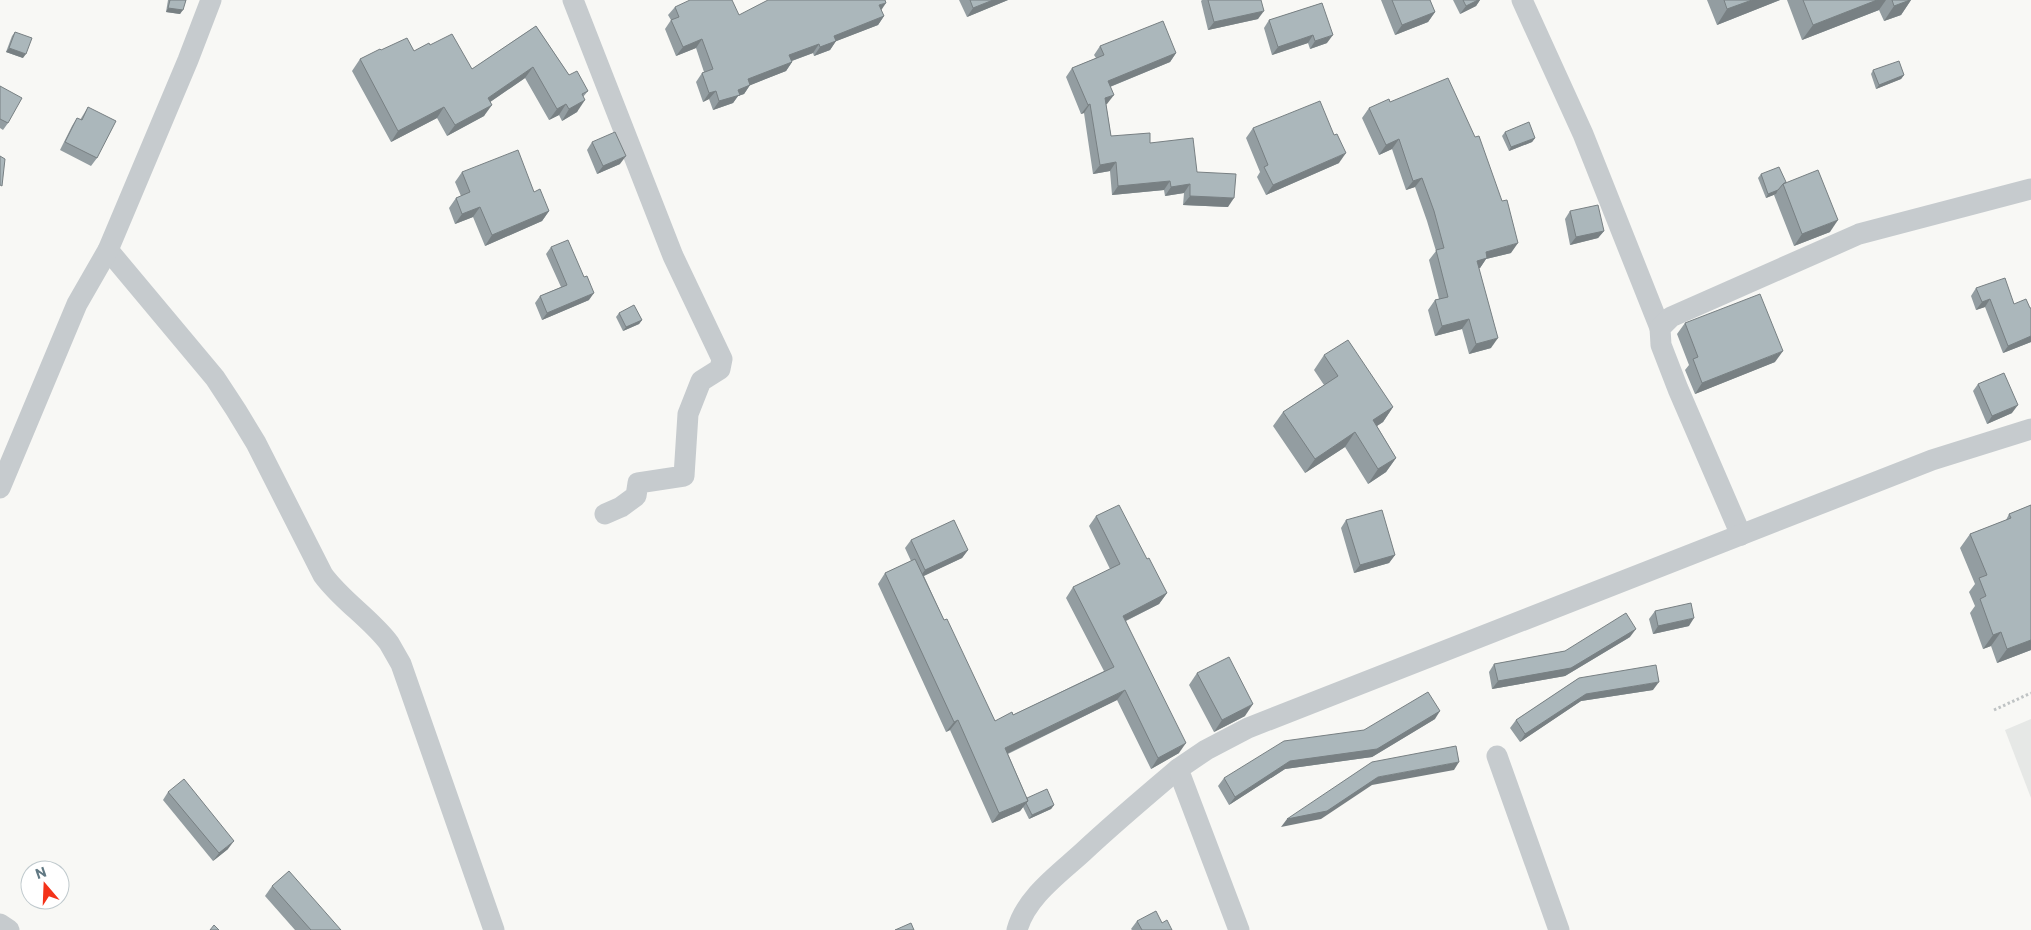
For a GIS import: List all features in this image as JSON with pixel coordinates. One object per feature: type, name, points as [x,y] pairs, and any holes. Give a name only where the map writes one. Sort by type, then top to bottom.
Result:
[{"type":"street","points":[[0,488],[77,304],[108,250],[188,60],[211,0]]},
{"type":"street","points":[[573,0],[673,256],[722,360],[720,369],[701,381],[688,414],[684,476],[638,483],[636,496],[621,508],[605,514]]},
{"type":"street","points":[[1522,0],[1584,134],[1660,328],[1661,345],[1678,389],[1741,536]]},
{"type":"street","points":[[1660,328],[1671,317],[1859,234],[2031,189]]},
{"type":"street","points":[[108,250],[214,378],[256,443],[323,575],[333,588],[389,644],[401,664],[494,930]]},
{"type":"street","points":[[1017,930],[1024,914],[1037,895],[1126,812],[1178,769],[1206,750],[1248,728],[1932,460],[2031,429]]},
{"type":"street","points":[[1497,756],[1559,930]]},
{"type":"street","points":[[1178,769],[1239,930]]},
{"type":"street","points":[[0,924],[9,930]]},
{"type":"path","points":[[1994,710],[2031,693]]},
{"type":"shaded area","points":[[2031,719],[2031,798],[2005,730]]},
{"type":"building","points":[[170,0],[186,0],[183,10],[168,8]]},
{"type":"building","points":[[690,0],[732,0],[739,15],[768,0],[885,0],[886,3],[879,5],[884,16],[834,36],[836,41],[820,47],[819,44],[789,55],[792,62],[748,79],[750,85],[738,90],[740,95],[719,101],[716,91],[709,93],[702,73],[713,69],[702,39],[683,47],[671,20],[679,17],[675,7]]},
{"type":"building","points":[[970,0],[993,0],[973,8]]},
{"type":"building","points":[[1208,0],[1261,0],[1264,11],[1214,22]]},
{"type":"building","points":[[1392,0],[1430,0],[1435,12],[1402,25]]},
{"type":"building","points":[[1463,0],[1478,0],[1466,6]]},
{"type":"building","points":[[1724,0],[1752,0],[1727,9]]},
{"type":"building","points":[[1803,0],[1877,0],[1813,25]]},
{"type":"building","points":[[1892,0],[1910,0],[1894,6]]},
{"type":"building","points":[[1322,3],[1333,35],[1315,41],[1313,35],[1278,47],[1269,20]]},
{"type":"building","points":[[1163,21],[1176,53],[1108,81],[1114,95],[1105,98],[1111,136],[1150,133],[1150,143],[1193,138],[1197,172],[1236,174],[1234,198],[1190,196],[1190,184],[1171,187],[1170,181],[1118,186],[1116,162],[1100,165],[1090,104],[1088,105],[1072,68],[1104,55],[1100,46]]},
{"type":"building","points":[[536,26],[569,75],[577,71],[588,91],[582,94],[585,100],[569,109],[566,104],[557,109],[533,67],[488,98],[492,105],[455,125],[444,107],[398,131],[360,59],[407,38],[414,51],[452,34],[472,69]]},
{"type":"building","points":[[15,32],[32,38],[26,54],[9,48]]},
{"type":"building","points":[[1899,61],[1904,75],[1879,85],[1873,70]]},
{"type":"building","points":[[1448,78],[1475,137],[1479,136],[1502,201],[1507,200],[1518,243],[1486,252],[1487,258],[1477,261],[1498,338],[1476,344],[1469,319],[1442,326],[1435,300],[1448,297],[1436,250],[1444,248],[1434,211],[1422,178],[1413,181],[1399,139],[1386,145],[1369,108],[1389,99],[1390,102]]},
{"type":"building","points":[[0,86],[22,98],[8,123],[0,119]]},
{"type":"building","points":[[1320,101],[1334,135],[1337,134],[1346,153],[1273,185],[1264,167],[1268,165],[1253,128]]},
{"type":"building","points":[[88,107],[116,121],[97,158],[65,142],[77,118],[82,120]]},
{"type":"building","points":[[1529,122],[1535,138],[1511,147],[1505,132]]},
{"type":"building","points":[[615,132],[626,156],[603,166],[592,142]]},
{"type":"building","points":[[518,150],[534,192],[540,189],[549,211],[492,235],[480,207],[462,214],[456,198],[470,192],[462,172]]},
{"type":"building","points":[[0,156],[5,159],[2,186],[0,185]]},
{"type":"building","points":[[1779,167],[1786,182],[1778,190],[1768,194],[1761,174]]},
{"type":"building","points":[[1818,170],[1838,220],[1802,234],[1783,184]]},
{"type":"building","points":[[1598,205],[1604,231],[1576,237],[1570,211]]},
{"type":"building","points":[[568,240],[584,277],[587,276],[594,293],[547,313],[540,296],[567,285],[551,247]]},
{"type":"building","points":[[2005,278],[2014,304],[2026,299],[2031,308],[2031,336],[2008,346],[1990,299],[1982,302],[1976,288]]},
{"type":"building","points":[[1760,294],[1783,351],[1702,383],[1693,359],[1698,357],[1685,323]]},
{"type":"building","points":[[634,305],[642,320],[626,327],[619,313]]},
{"type":"building","points":[[1348,340],[1393,407],[1373,420],[1396,458],[1378,469],[1355,432],[1315,459],[1283,412],[1338,376],[1324,355]]},
{"type":"building","points":[[2004,373],[2018,405],[1992,416],[1978,384]]},
{"type":"building","points":[[1119,505],[1167,593],[1123,616],[1186,743],[1158,758],[1125,690],[1005,748],[1028,801],[999,813],[958,720],[954,722],[885,573],[915,559],[944,620],[947,619],[995,721],[1012,712],[1013,715],[1114,667],[1073,587],[1120,564],[1096,516]]},
{"type":"building","points":[[2031,505],[2031,640],[2007,649],[2001,632],[1993,635],[1980,599],[1986,596],[1979,578],[1987,575],[1970,534],[2011,518],[2009,514]]},
{"type":"building","points":[[1382,510],[1395,555],[1360,565],[1346,520]]},
{"type":"building","points":[[954,520],[968,550],[925,570],[911,540]]},
{"type":"building","points":[[1691,603],[1694,618],[1658,626],[1655,611]]},
{"type":"building","points":[[1626,613],[1636,629],[1571,668],[1498,681],[1494,664],[1565,651]]},
{"type":"building","points":[[1229,657],[1253,704],[1222,720],[1197,673]]},
{"type":"building","points":[[1656,665],[1659,682],[1586,694],[1525,734],[1516,720],[1579,678]]},
{"type":"building","points":[[1428,692],[1440,711],[1377,749],[1290,761],[1235,797],[1224,778],[1284,741],[1364,730]]},
{"type":"building","points":[[1456,746],[1459,762],[1378,777],[1327,811],[1287,819],[1372,762]]},
{"type":"building","points":[[184,779],[234,841],[219,853],[168,792]]},
{"type":"building","points":[[1047,789],[1054,805],[1032,815],[1026,803],[1028,801],[1027,798]]},
{"type":"building","points":[[289,871],[341,930],[311,930],[272,886]]},
{"type":"building","points":[[1156,911],[1162,923],[1167,920],[1172,930],[1142,930],[1137,921]]},
{"type":"building","points":[[911,923],[914,930],[895,930]]},
{"type":"building","points":[[214,925],[219,930],[210,930]]}]
